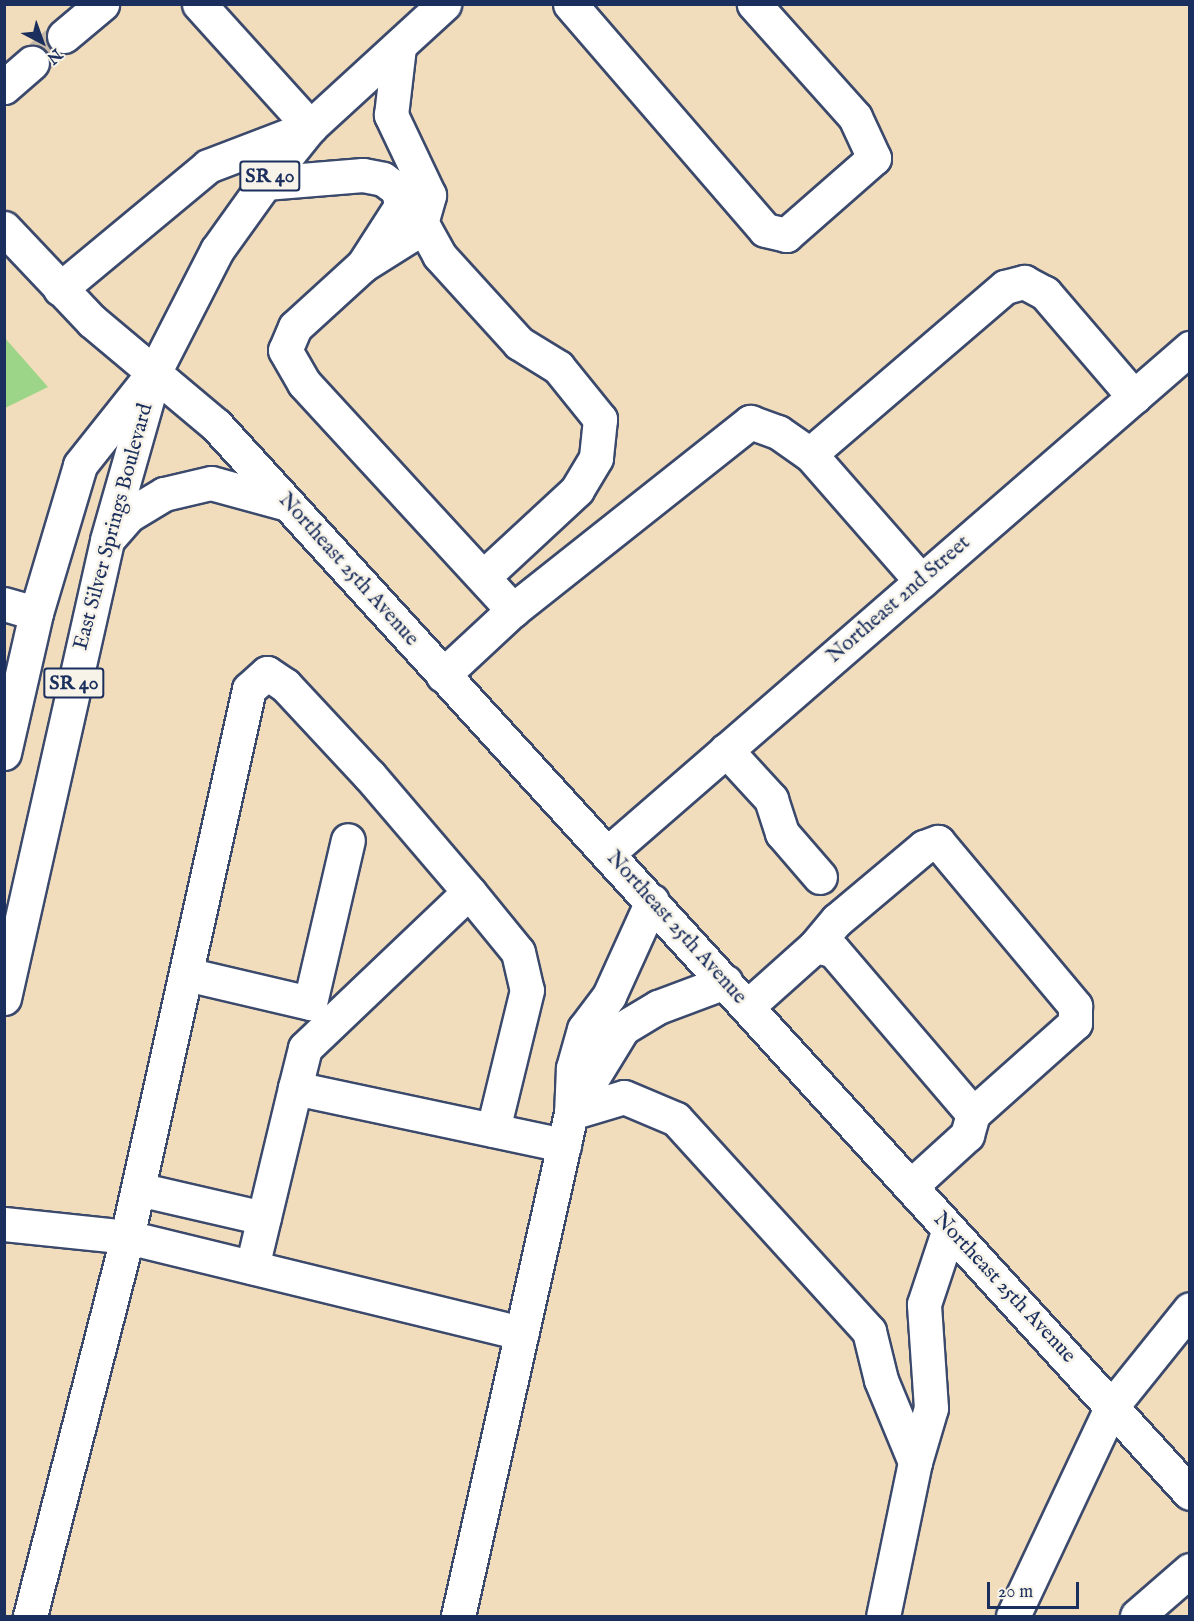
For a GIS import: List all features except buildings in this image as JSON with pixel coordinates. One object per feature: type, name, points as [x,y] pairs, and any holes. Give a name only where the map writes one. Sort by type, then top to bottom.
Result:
[{"type":"main road","points":[[64,36],[102,4]]},
{"type":"main road","points":[[60,289],[208,166],[310,127],[199,4]]},
{"type":"main road","points":[[570,4],[765,230],[786,235],[874,158],[855,117],[754,4]]},
{"type":"main road","name":"East Silver Springs Boulevard","points":[[4,998],[107,540],[155,371],[217,250],[265,183],[310,127],[399,47],[432,9]]},
{"type":"main road","points":[[399,47],[391,115],[429,195],[422,222],[409,236],[363,265],[295,327],[285,350],[304,383],[513,609]]},
{"type":"main road","points":[[4,87],[32,63]]},
{"type":"main road","points":[[265,183],[363,175],[398,190],[401,206],[393,225],[363,265]]},
{"type":"main road","points":[[422,222],[440,255],[519,344],[558,368],[600,419],[596,458],[577,490],[484,576]]},
{"type":"main road","name":"Northeast 25th Avenue","points":[[4,228],[60,289],[216,425],[1190,1493]]},
{"type":"main road","points":[[810,454],[1005,287],[1024,282],[1045,293],[1134,397]]},
{"type":"main road","name":"Northeast 2nd Street","points":[[608,853],[1190,348]]},
{"type":"main road","name":"East Silver Springs Boulevard","points":[[4,753],[36,613],[80,465],[155,371]]},
{"type":"main road","points":[[443,675],[513,609],[750,422],[778,432],[810,454],[921,581]]},
{"type":"main road","points":[[107,540],[129,514],[164,494],[211,483],[288,505]]},
{"type":"main road","points":[[4,604],[36,613]]},
{"type":"main road","points":[[30,1617],[127,1237],[249,689],[267,673],[285,685],[370,776],[470,892],[518,952],[526,990],[493,1130]]},
{"type":"main road","points":[[726,750],[771,799],[782,833],[820,877]]},
{"type":"main road","points":[[252,1267],[305,1048],[318,1016],[348,840]]},
{"type":"main road","points":[[748,1006],[815,946],[837,920],[924,847],[938,842],[1075,1006],[1075,1023],[974,1114],[967,1135],[911,1186]]},
{"type":"main road","points":[[318,1016],[470,892]]},
{"type":"main road","points":[[458,1617],[571,1113],[573,1068],[584,1029],[609,996],[652,901]]},
{"type":"main road","points":[[815,946],[833,950],[974,1114]]},
{"type":"main road","points":[[186,974],[318,1016]]},
{"type":"main road","points":[[571,1113],[623,1028],[658,1007],[725,982]]},
{"type":"main road","points":[[295,1088],[564,1145]]},
{"type":"main road","points":[[571,1113],[624,1097],[676,1119],[869,1331],[881,1380],[915,1462]]},
{"type":"main road","points":[[138,1190],[264,1218]]},
{"type":"main road","points":[[4,1224],[127,1237],[521,1333]]},
{"type":"main road","points":[[883,1617],[915,1462],[931,1408],[924,1304],[949,1229]]},
{"type":"main road","points":[[1018,1614],[1112,1406],[1190,1309]]},
{"type":"main road","points":[[1137,1617],[1190,1570]]},
{"type":"green space","points":[[4,337],[48,387],[5,408],[4,408]]},
{"type":"tunnel","points":[[32,63],[64,36]]}]
